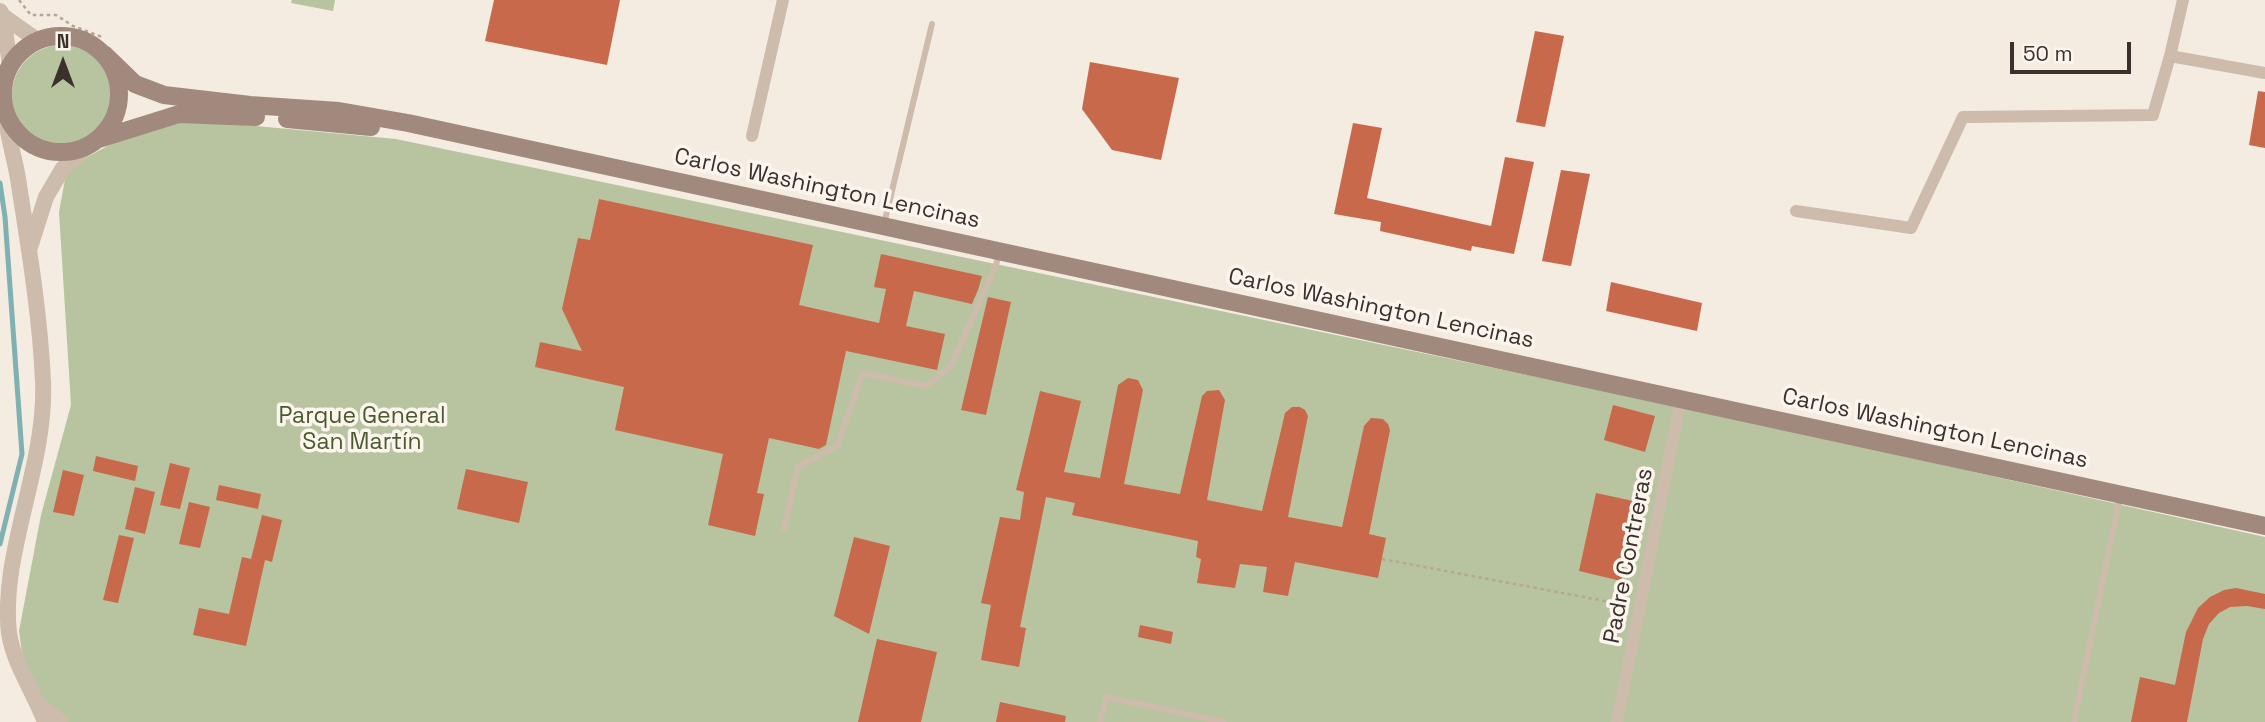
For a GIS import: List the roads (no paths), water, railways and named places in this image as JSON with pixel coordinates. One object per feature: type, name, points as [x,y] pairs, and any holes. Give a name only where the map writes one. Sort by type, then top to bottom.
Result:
[{"type":"main road","points":[[72,36],[89,43],[104,54],[116,74],[120,97],[113,120],[93,143],[64,153],[40,149],[20,136],[4,111],[2,96],[6,70],[21,51],[37,40],[72,36]]},
{"type":"main road","name":"Carlos Washington Lencinas","points":[[104,54],[135,84],[164,95],[250,105],[339,111],[487,140],[2265,526]]},
{"type":"main road","name":"Carlos Washington Lencinas","points":[[93,143],[178,114],[289,119],[487,140]]},
{"type":"street","points":[[752,136],[783,0]]},
{"type":"street","points":[[1796,211],[1911,228],[1963,117],[2153,116],[2183,0]]},
{"type":"street","points":[[1,13],[37,40]]},
{"type":"street","points":[[1,13],[6,70]]},
{"type":"street","points":[[2170,56],[2265,73]]},
{"type":"street","points":[[4,111],[29,249],[43,382],[36,460],[9,578],[7,605],[9,634],[17,662],[45,722]]},
{"type":"street","points":[[29,249],[46,197],[64,168],[93,143]]},
{"type":"street","name":"Padre Contreras","points":[[1617,722],[1681,399]]},
{"type":"street","points":[[39,705],[60,722]]},
{"type":"lane","points":[[884,226],[932,24]]},
{"type":"lane","points":[[784,529],[798,466],[837,446],[863,373],[926,386],[951,366],[1000,251]]},
{"type":"lane","points":[[2074,722],[2120,494]]},
{"type":"lane","points":[[1100,722],[1107,697],[1223,722]]},
{"type":"waterway","points":[[0,183],[5,217],[22,454],[0,544]]},
{"type":"park label","name":"Parque General San Martín","points":[[362,430]]}]
